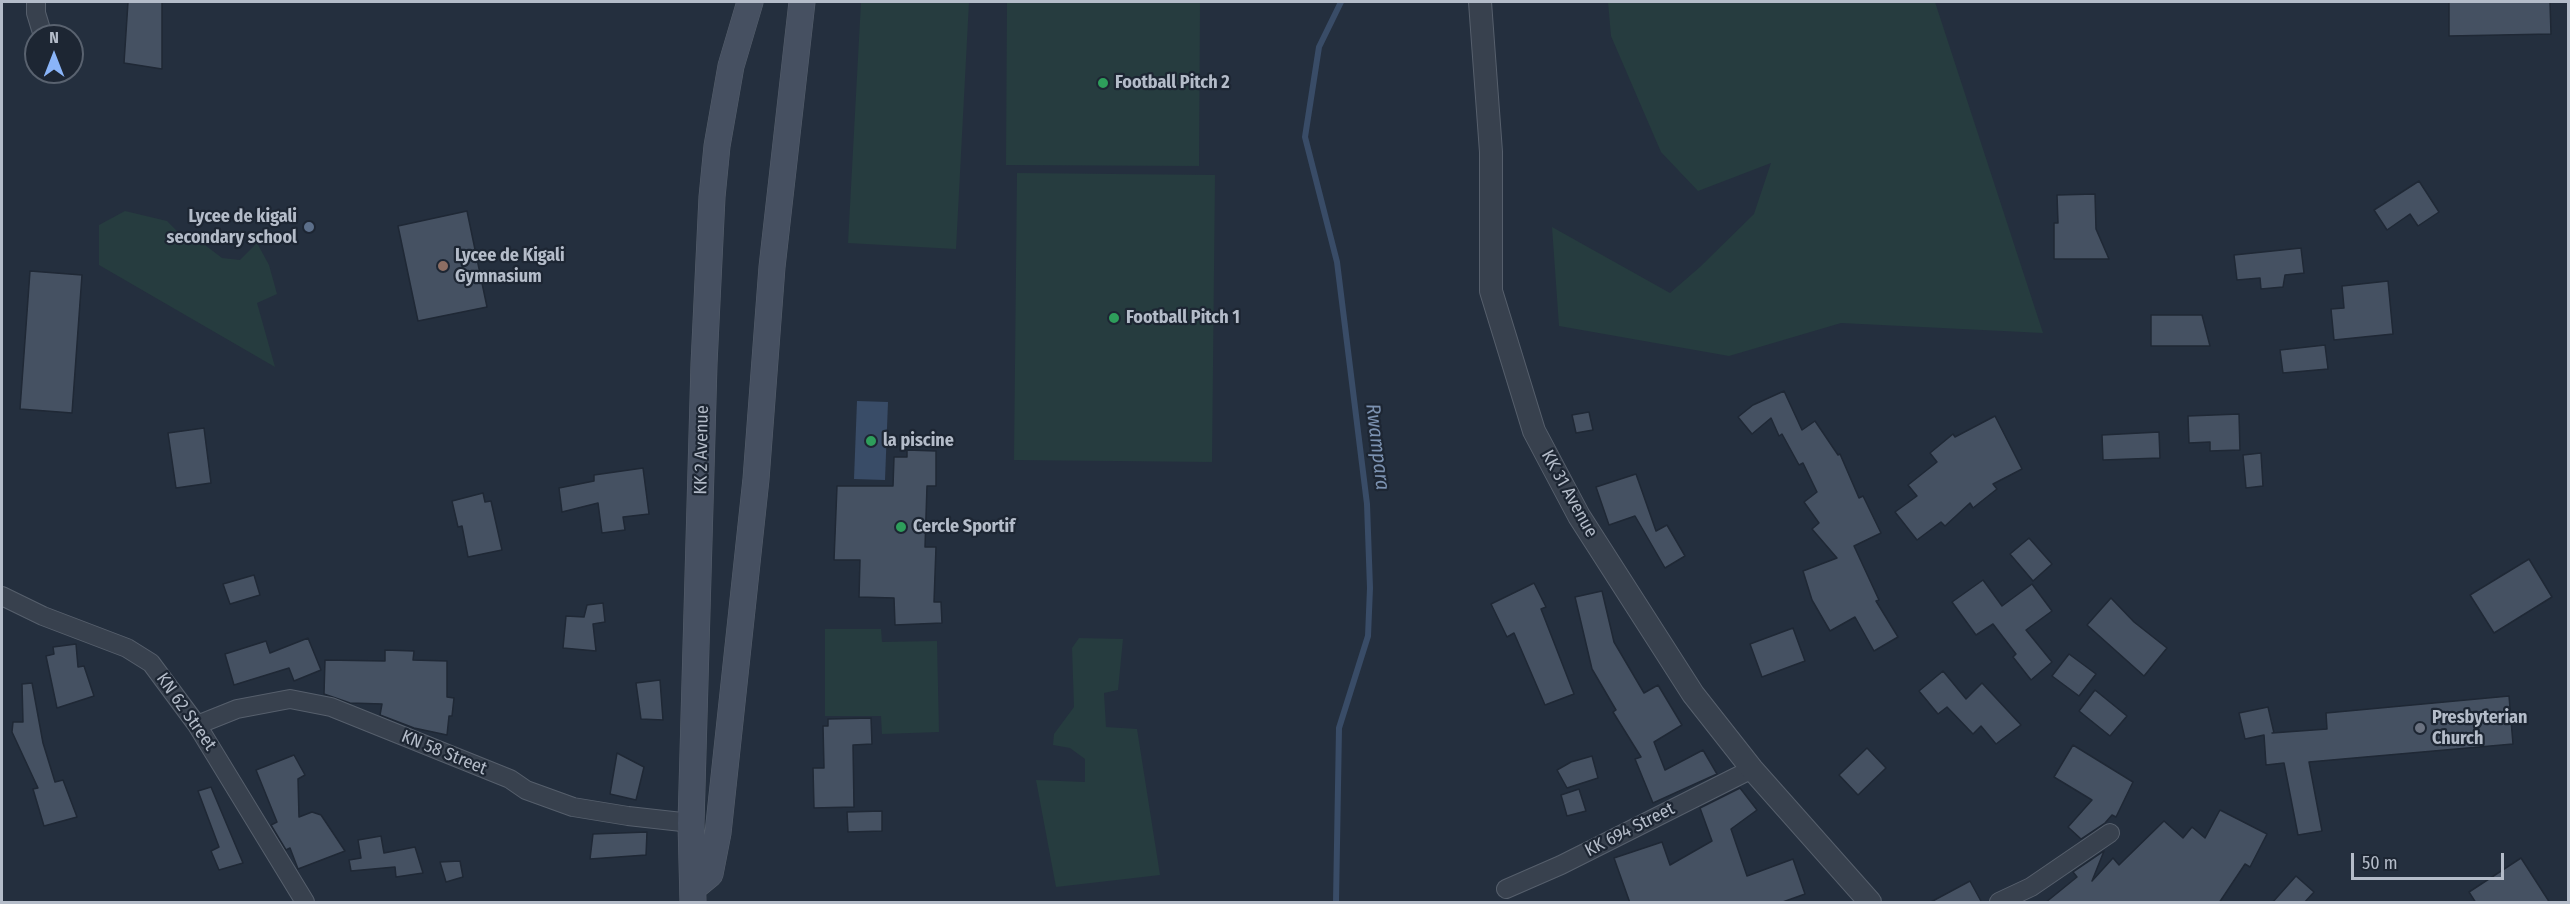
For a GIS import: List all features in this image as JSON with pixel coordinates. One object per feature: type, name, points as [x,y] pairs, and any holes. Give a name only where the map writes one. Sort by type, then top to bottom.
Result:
[{"type":"main road","name":"KK 2 Avenue","points":[[693,895],[691,823],[704,364],[712,197],[717,146],[731,66],[750,2]]},
{"type":"main road","points":[[693,895],[710,874],[718,833],[756,478],[772,267],[801,2]]},
{"type":"street","points":[[36,2],[39,24]]},
{"type":"street","name":"KK 31 Avenue","points":[[1480,2],[1491,152],[1491,291],[1534,431],[1579,516],[1693,694],[1752,769],[1870,903]]},
{"type":"street","name":"KN 62 Street","points":[[2,596],[43,616],[127,648],[152,663],[197,724],[305,903]]},
{"type":"street","name":"KN 58 Street","points":[[197,724],[237,709],[265,702],[290,699],[331,707],[510,779],[526,790],[573,807],[691,823]]},
{"type":"street","name":"KK 694 Street","points":[[1506,889],[1561,865],[1752,769]]},
{"type":"street","points":[[1999,903],[2031,886],[2110,833]]},
{"type":"green space","points":[[861,2],[969,2],[956,249],[848,243]]},
{"type":"green space","name":"Football Pitch 2","points":[[1007,2],[1200,2],[1199,166],[1006,165]]},
{"type":"green space","points":[[1608,2],[1935,2],[2043,333],[1841,323],[1729,356],[1559,326],[1552,227],[1670,293],[1754,214],[1771,163],[1698,191],[1661,152],[1611,36]]},
{"type":"green space","name":"Football Pitch 1","points":[[1017,173],[1215,175],[1212,462],[1014,460]]},
{"type":"green space","points":[[125,211],[167,221],[182,236],[205,245],[222,258],[240,260],[257,243],[269,265],[277,294],[257,303],[275,367],[99,265],[99,225]]},
{"type":"green space","points":[[825,629],[881,629],[882,642],[937,641],[939,732],[882,734],[881,716],[825,716]]},
{"type":"green space","points":[[1079,638],[1123,639],[1118,690],[1104,693],[1106,727],[1137,729],[1160,875],[1056,887],[1036,780],[1085,782],[1085,759],[1070,748],[1053,745],[1054,734],[1074,707],[1072,648]]},
{"type":"water","name":"la piscine","points":[[857,401],[888,402],[885,480],[854,479]]},
{"type":"building","points":[[128,2],[162,2],[162,69],[124,63]]},
{"type":"building","points":[[2449,2],[2550,2],[2551,34],[2449,36]]},
{"type":"building","points":[[2419,181],[2439,212],[2418,226],[2410,214],[2387,230],[2374,210]]},
{"type":"building","points":[[2095,194],[2096,229],[2109,259],[2054,259],[2054,223],[2058,223],[2057,195]]},
{"type":"building","name":"Lycee de Kigali Gymnasium","points":[[467,211],[487,307],[418,321],[398,226]]},
{"type":"building","points":[[2301,248],[2304,273],[2285,275],[2283,287],[2261,289],[2260,278],[2237,280],[2234,255]]},
{"type":"building","points":[[30,271],[82,275],[72,413],[20,409]]},
{"type":"building","points":[[2388,281],[2393,334],[2334,340],[2331,309],[2344,308],[2342,286]]},
{"type":"building","points":[[2151,315],[2202,315],[2210,346],[2151,346]]},
{"type":"building","points":[[2325,345],[2328,369],[2283,373],[2280,350]]},
{"type":"building","points":[[1784,391],[1802,430],[1815,421],[1838,455],[1840,454],[1859,498],[1863,496],[1881,533],[1854,546],[1879,600],[1876,601],[1898,637],[1874,651],[1855,617],[1830,631],[1812,600],[1803,571],[1837,558],[1812,529],[1819,523],[1804,502],[1817,492],[1803,463],[1799,465],[1782,434],[1779,436],[1771,418],[1752,434],[1738,417],[1753,405]]},
{"type":"building","points":[[1589,412],[1593,430],[1576,433],[1572,415]]},
{"type":"building","points":[[2239,414],[2240,450],[2210,451],[2210,442],[2189,443],[2188,416]]},
{"type":"building","points":[[1995,416],[2022,469],[1993,484],[1997,489],[1973,508],[1970,503],[1945,526],[1941,522],[1917,540],[1895,512],[1917,496],[1908,485],[1937,462],[1930,453],[1953,434],[1955,437]]},
{"type":"building","points":[[204,428],[211,483],[176,488],[168,433]]},
{"type":"building","points":[[2159,432],[2160,458],[2103,460],[2102,435]]},
{"type":"building","points":[[907,450],[936,451],[936,486],[927,486],[925,547],[936,547],[934,602],[941,602],[942,623],[895,625],[894,598],[859,597],[860,560],[834,560],[837,486],[893,486],[894,457],[907,457]]},
{"type":"building","points":[[2261,453],[2263,486],[2246,488],[2243,455]]},
{"type":"building","points":[[643,468],[649,514],[623,517],[625,530],[602,533],[598,503],[562,512],[559,488],[594,481],[594,475]]},
{"type":"building","points":[[1636,474],[1656,531],[1667,525],[1685,556],[1665,568],[1635,516],[1609,525],[1596,487]]},
{"type":"building","points":[[483,493],[485,502],[491,501],[502,550],[468,557],[462,526],[458,527],[452,501]]},
{"type":"building","points":[[2029,538],[2052,564],[2033,581],[2010,554]]},
{"type":"building","points":[[2529,559],[2552,597],[2494,633],[2470,595]]},
{"type":"building","points":[[254,575],[260,595],[230,604],[223,584]]},
{"type":"building","points":[[1983,580],[2002,606],[2032,584],[2052,611],[2026,630],[2052,662],[2031,680],[2013,657],[2016,654],[1993,624],[1976,635],[1952,602]]},
{"type":"building","points":[[1534,583],[1546,607],[1541,609],[1574,694],[1545,705],[1514,633],[1507,637],[1491,604]]},
{"type":"building","points":[[1602,591],[1614,642],[1644,693],[1658,685],[1682,725],[1654,742],[1665,770],[1703,750],[1717,774],[1653,803],[1635,759],[1641,757],[1613,712],[1616,710],[1592,669],[1575,597]]},
{"type":"building","points":[[2111,598],[2134,622],[2167,648],[2144,676],[2087,625]]},
{"type":"building","points":[[603,603],[605,622],[593,624],[596,651],[563,648],[566,616],[584,617],[587,605]]},
{"type":"building","points":[[1793,628],[1805,661],[1762,677],[1750,644]]},
{"type":"building","points":[[308,638],[321,670],[294,681],[289,668],[234,685],[225,654],[266,641],[270,653]]},
{"type":"building","points":[[76,644],[78,667],[84,666],[94,696],[57,708],[46,656],[54,654],[53,647]]},
{"type":"building","points":[[385,650],[414,651],[413,660],[447,661],[447,697],[454,698],[447,735],[414,728],[380,715],[382,704],[350,703],[324,694],[325,660],[385,661]]},
{"type":"building","points":[[2069,654],[2096,674],[2079,696],[2052,676]]},
{"type":"building","points":[[1943,671],[1966,699],[1982,683],[2021,725],[1996,744],[1981,726],[1973,734],[1947,707],[1938,714],[1919,691]]},
{"type":"building","points":[[660,680],[663,720],[641,719],[636,683]]},
{"type":"building","points":[[32,683],[43,743],[55,782],[63,780],[77,817],[44,826],[33,789],[38,788],[12,732],[13,722],[23,722],[22,684]]},
{"type":"building","points":[[2095,690],[2127,716],[2110,736],[2079,711]]},
{"type":"building","name":"Presbyterian Church","points":[[2509,696],[2513,744],[2309,762],[2322,831],[2298,835],[2284,763],[2266,765],[2264,735],[2245,739],[2239,713],[2268,707],[2274,733],[2327,729],[2326,713]]},
{"type":"building","points":[[871,718],[872,744],[853,745],[854,807],[814,808],[813,768],[824,768],[823,726],[828,726],[828,719]]},
{"type":"building","points":[[2073,745],[2133,782],[2116,817],[2112,815],[2105,823],[2081,839],[2068,827],[2092,800],[2054,777]]},
{"type":"building","points":[[1867,748],[1886,768],[1858,795],[1839,775]]},
{"type":"building","points":[[617,753],[644,767],[636,800],[610,794]]},
{"type":"building","points":[[294,755],[305,775],[298,779],[299,817],[312,812],[321,815],[345,851],[298,869],[290,848],[286,850],[271,825],[277,822],[256,770]]},
{"type":"building","points":[[1592,756],[1598,778],[1567,788],[1557,770],[1571,762]]},
{"type":"building","points":[[211,787],[243,863],[219,870],[211,851],[219,847],[198,791]]},
{"type":"building","points":[[1740,788],[1757,810],[1731,829],[1747,876],[1793,859],[1805,894],[1780,903],[1630,903],[1614,858],[1662,842],[1670,865],[1712,841],[1700,808]]},
{"type":"building","points":[[1579,789],[1586,811],[1567,816],[1561,795]]},
{"type":"building","points":[[2220,810],[2267,834],[2250,867],[2245,864],[2219,903],[2045,903],[2077,877],[2073,872],[2104,851],[2092,881],[2113,858],[2119,865],[2164,821],[2183,838],[2192,827],[2205,838]]},
{"type":"building","points":[[882,811],[882,831],[848,832],[847,812]]},
{"type":"building","points":[[647,832],[646,855],[590,859],[593,834]]},
{"type":"building","points":[[381,836],[384,853],[415,847],[423,873],[396,877],[395,867],[351,871],[349,860],[361,858],[358,840]]},
{"type":"building","points":[[2521,858],[2550,903],[2476,903],[2469,892]]},
{"type":"building","points":[[460,861],[463,877],[446,882],[440,862]]},
{"type":"building","points":[[2296,876],[2314,892],[2304,903],[2272,903]]},
{"type":"building","points":[[1970,881],[1982,903],[1929,903]]},
{"type":"waterway","name":"Rwampara","points":[[1336,902],[1339,728],[1368,636],[1370,588],[1367,504],[1337,262],[1305,137],[1319,47],[1341,2]]},
{"type":"place","name":"Football Pitch 2","points":[[1103,83]]},
{"type":"place","name":"Lycee de kigali secondary school","points":[[309,227]]},
{"type":"place","name":"Lycee de Kigali Gymnasium","points":[[443,266]]},
{"type":"place","name":"Football Pitch 1","points":[[1114,318]]},
{"type":"place","name":"la piscine","points":[[871,441]]},
{"type":"place","name":"Cercle Sportif","points":[[901,527]]},
{"type":"place","name":"Presbyterian Church","points":[[2420,728]]}]
